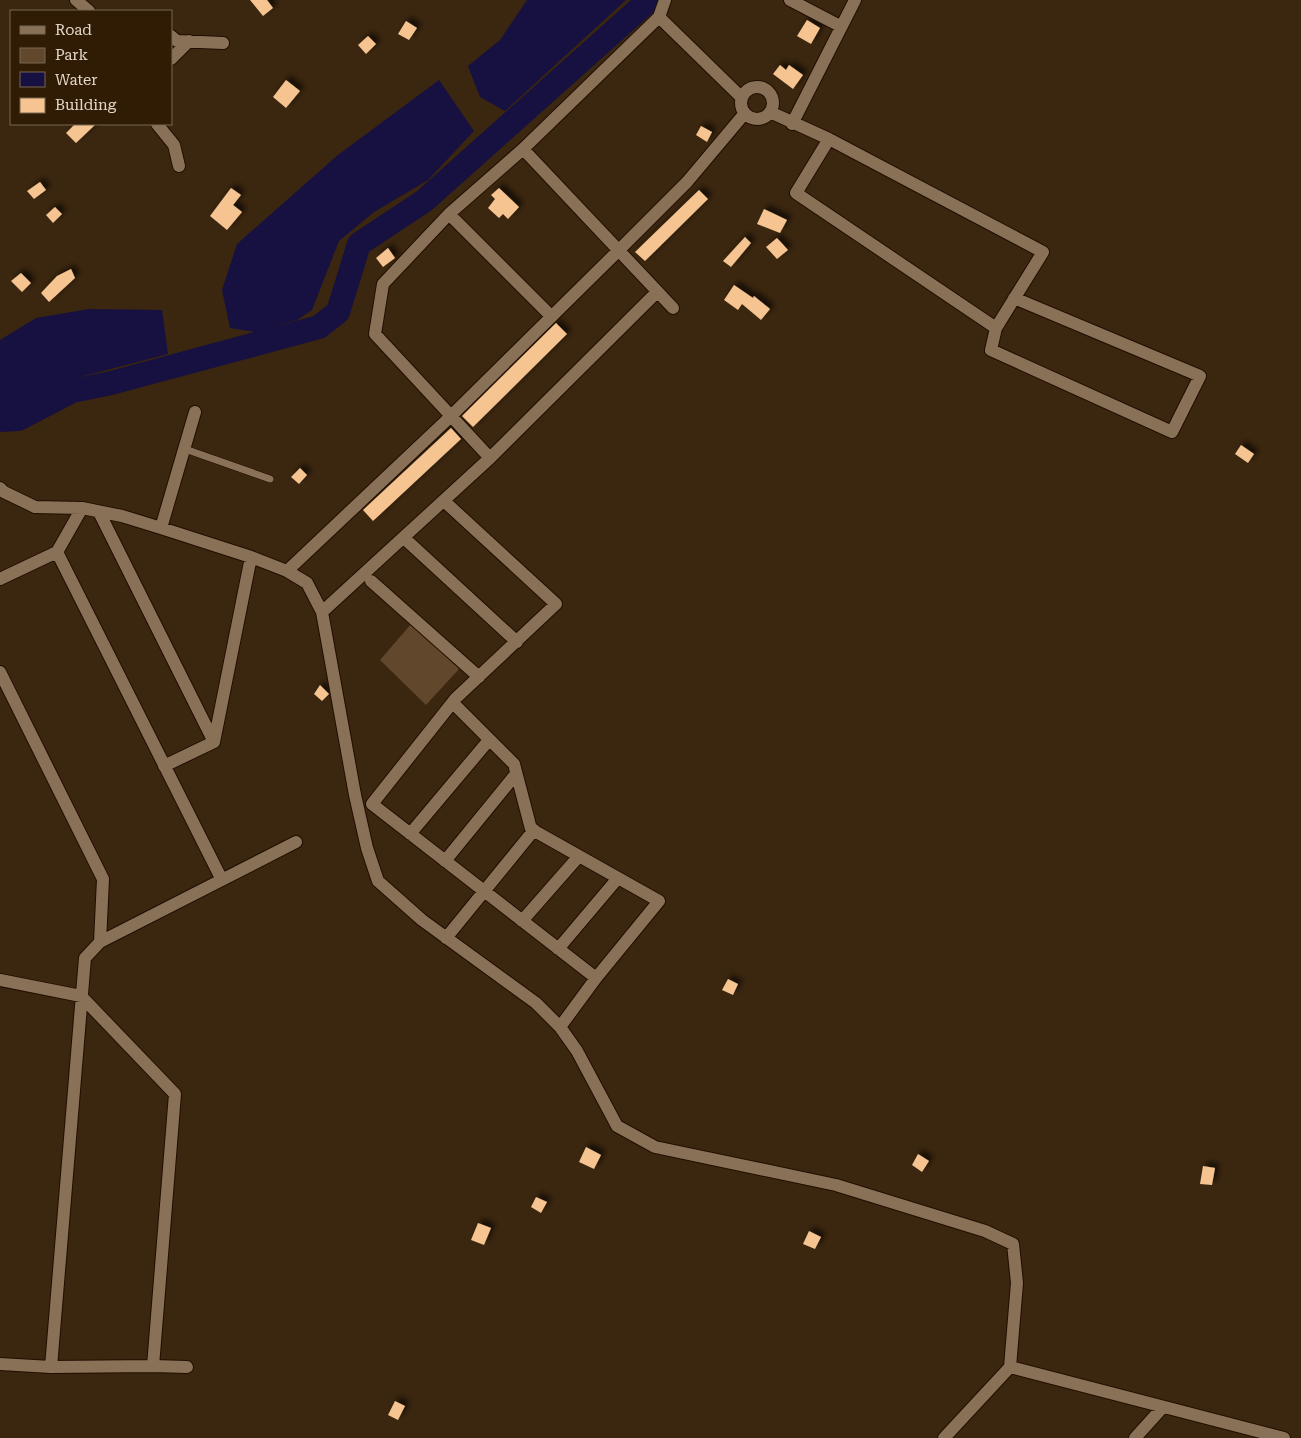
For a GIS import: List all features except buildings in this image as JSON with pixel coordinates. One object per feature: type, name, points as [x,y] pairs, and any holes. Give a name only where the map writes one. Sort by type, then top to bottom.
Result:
[{"type":"street","points":[[76,0],[88,10]]},
{"type":"street","points":[[490,458],[375,334],[383,284],[449,214],[523,149],[658,17],[665,0]]},
{"type":"street","points":[[790,0],[840,26]]},
{"type":"street","points":[[792,124],[840,26],[855,0]]},
{"type":"street","points":[[658,17],[742,98]]},
{"type":"street","points":[[172,37],[177,41],[223,43]]},
{"type":"street","points":[[172,58],[189,41]]},
{"type":"street","points":[[753,87],[764,88],[769,92],[773,102],[770,112],[761,118],[755,118],[745,113],[742,108],[742,98],[753,87]]},
{"type":"street","points":[[770,112],[792,124],[829,138],[1043,252],[1014,298],[996,328],[990,350],[1172,432],[1200,376],[1014,298]]},
{"type":"street","points":[[287,571],[450,417],[687,182],[745,113]]},
{"type":"street","points":[[158,125],[174,145],[179,166]]},
{"type":"street","points":[[829,138],[796,194],[996,328]]},
{"type":"street","points":[[523,149],[673,308]]},
{"type":"street","points":[[449,214],[551,316]]},
{"type":"street","points":[[322,612],[490,458],[657,292]]},
{"type":"street","points":[[161,528],[186,449],[195,412]]},
{"type":"street","points":[[0,488],[4,492],[35,507],[82,508],[161,528],[251,557],[287,571],[307,582],[322,612],[355,795],[367,848],[378,881],[422,920],[536,1004],[560,1028],[577,1051],[617,1126],[654,1147],[836,1185],[985,1231],[1013,1244],[1017,1283],[1010,1367],[944,1438]]},
{"type":"street","points":[[444,501],[556,604],[452,702],[372,804],[596,978]]},
{"type":"street","points":[[0,579],[57,552],[82,508]]},
{"type":"street","points":[[99,512],[214,742]]},
{"type":"street","points":[[404,538],[517,642]]},
{"type":"street","points":[[57,552],[222,880]]},
{"type":"street","points":[[214,742],[251,557]]},
{"type":"street","points":[[371,581],[480,677]]},
{"type":"street","points":[[0,672],[103,879],[100,942]]},
{"type":"street","points":[[452,702],[514,764],[531,829],[659,901],[596,978],[560,1028]]},
{"type":"street","points":[[410,834],[489,740]]},
{"type":"street","points":[[164,766],[214,742]]},
{"type":"street","points":[[445,861],[516,774]]},
{"type":"street","points":[[446,938],[534,830]]},
{"type":"street","points":[[51,1367],[85,958],[100,942],[296,842]]},
{"type":"street","points":[[522,920],[579,856]]},
{"type":"street","points":[[558,949],[618,878]]},
{"type":"street","points":[[0,980],[82,996],[175,1094],[153,1366]]},
{"type":"street","points":[[0,1364],[51,1367],[187,1367]]},
{"type":"street","points":[[1010,1367],[1284,1438]]},
{"type":"street","points":[[1135,1438],[1163,1407]]},
{"type":"lane","points":[[186,449],[270,478]]},
{"type":"green space","points":[[412,623],[459,669],[426,705],[380,660]]},
{"type":"water","points":[[527,0],[626,0],[505,111],[480,97],[468,66],[500,40]]},
{"type":"water","points":[[439,80],[474,131],[428,180],[374,212],[339,241],[312,310],[297,320],[255,332],[230,328],[222,290],[237,244],[338,155]]},
{"type":"water","points":[[89,309],[162,310],[168,354],[80,377],[11,411],[0,410],[0,340],[36,318]]},
{"type":"waterway","points":[[0,420],[18,419],[72,391],[111,383],[319,327],[338,312],[359,244],[424,201],[649,0]]}]
